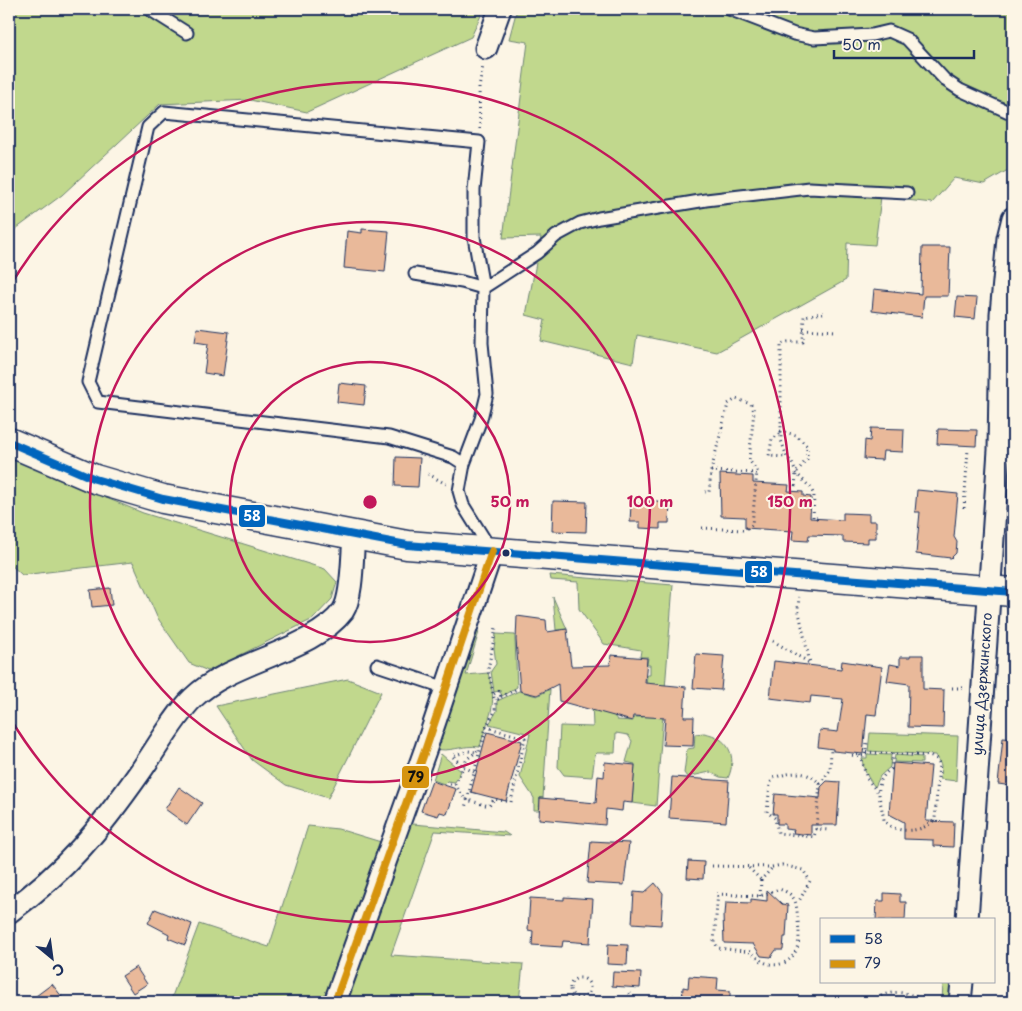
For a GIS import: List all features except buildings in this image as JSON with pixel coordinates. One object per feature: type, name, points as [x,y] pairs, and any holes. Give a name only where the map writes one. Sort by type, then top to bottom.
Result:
[{"type":"street","points":[[486,48],[500,9]]},
{"type":"street","name":"улица Дзержинского","points":[[967,918],[1001,591],[999,450],[1001,314],[1010,228]]},
{"type":"street","points":[[9,442],[61,466],[131,491],[196,506],[425,548],[492,551],[1001,591]]},
{"type":"street","points":[[9,912],[56,874],[87,844],[108,818],[192,699],[219,678],[304,640],[336,619],[344,609],[349,593],[354,536]]},
{"type":"street","points":[[335,1002],[446,688],[492,551]]},
{"type":"street","points":[[960,1002],[962,984]]},
{"type":"lane","points":[[149,9],[187,33]]},
{"type":"lane","points":[[729,9],[794,34],[814,38],[872,35],[889,31],[907,39],[945,80],[960,90],[1013,114]]},
{"type":"lane","points":[[464,464],[453,457],[389,437],[98,402],[88,382],[148,126],[164,112],[479,142],[474,190],[474,237],[483,288],[482,343],[487,394],[481,419],[464,464],[459,492],[463,505],[492,551]]},
{"type":"lane","points":[[415,274],[462,282],[483,288],[537,253],[556,236],[580,223],[599,218],[706,200],[809,188],[907,193]]},
{"type":"lane","points":[[377,665],[446,688]]},
{"type":"path","points":[[479,142],[479,88],[486,48]]},
{"type":"path","points":[[817,518],[813,518],[814,495],[810,487],[796,473],[792,463],[786,457],[780,433],[781,344],[803,342],[804,316],[823,313]]},
{"type":"path","points":[[803,329],[835,331]]},
{"type":"path","points":[[702,528],[743,530],[752,525],[757,473],[749,460],[754,411],[751,404],[736,399],[728,404],[711,471],[709,492],[705,492]]},
{"type":"path","points":[[786,457],[769,456],[772,439],[780,433],[796,435],[807,446],[807,459],[796,473],[795,490]]},
{"type":"path","points":[[964,508],[968,449]]},
{"type":"path","points":[[711,471],[757,473]]},
{"type":"path","points":[[772,641],[810,662],[798,608],[799,594]]},
{"type":"path","points":[[465,808],[486,727],[495,711],[496,699],[488,670],[496,627]]},
{"type":"path","points":[[496,699],[519,688]]},
{"type":"path","points":[[952,688],[968,688]]},
{"type":"path","points":[[494,694],[499,691],[501,697]]},
{"type":"path","points":[[455,784],[467,800],[489,806],[490,802],[494,799],[511,802],[525,738],[486,727]]},
{"type":"path","points":[[847,755],[866,756],[866,743]]},
{"type":"path","points":[[474,772],[464,767],[452,756],[479,750]]},
{"type":"path","points":[[455,784],[467,759],[479,750]]},
{"type":"path","points":[[820,784],[814,777],[804,773],[773,778],[770,784],[767,812],[775,818],[778,833],[814,837],[820,784],[830,770],[831,750]]},
{"type":"path","points":[[860,755],[867,779],[877,791],[884,820],[889,825],[907,830],[917,830],[931,824],[935,819],[939,763],[937,759],[929,756],[866,752]]},
{"type":"path","points":[[877,791],[882,776],[891,769],[893,754]]},
{"type":"path","points":[[445,784],[455,784]]},
{"type":"path","points":[[816,829],[829,830]]},
{"type":"path","points":[[712,866],[793,866],[806,874],[810,880],[809,885],[801,894],[798,903],[800,931],[797,948],[786,962],[777,966],[768,965],[756,958],[752,952],[718,948],[716,946],[718,893],[760,896],[779,888],[794,897],[798,903]]},
{"type":"path","points":[[749,867],[761,880]]},
{"type":"path","points":[[760,896],[761,880],[772,867]]},
{"type":"path","points":[[582,977],[587,980],[590,984],[589,992],[582,998],[573,995],[570,987],[574,979],[582,977]]},
{"type":"path","points":[[629,993],[633,1002]]},
{"type":"path","points":[[874,1002],[887,993],[913,994],[926,1002]]},
{"type":"path","points":[[568,1002],[573,995]]},
{"type":"path","points":[[665,1002],[672,996],[680,997]]},
{"type":"path","points":[[791,1002],[798,997],[798,1002]]},
{"type":"green space","points":[[9,9],[484,9],[471,37],[307,112],[250,100],[160,104],[62,195],[9,234]]},
{"type":"green space","points":[[517,9],[1013,9],[1013,167],[984,184],[954,178],[932,203],[881,197],[875,245],[847,243],[846,280],[717,352],[637,335],[633,363],[541,341],[545,320],[526,315],[541,237],[503,238],[528,42],[509,39]]},
{"type":"green space","points":[[9,458],[143,513],[325,569],[337,582],[332,599],[313,619],[208,671],[189,663],[157,617],[133,562],[22,575],[9,563]]},
{"type":"green space","points":[[550,575],[673,585],[656,806],[632,803],[635,764],[626,762],[632,741],[628,735],[616,733],[615,753],[597,753],[595,755],[592,777],[564,775],[558,767],[560,726],[593,727],[592,702],[604,702],[617,720],[633,721],[634,717],[643,717],[647,675],[650,675],[650,665],[647,665],[648,657],[640,657],[641,650],[604,644],[579,609],[578,582],[551,580]]},
{"type":"green space","points":[[553,597],[567,629],[556,630]]},
{"type":"green space","points":[[479,632],[466,675],[488,673],[493,695],[491,711],[480,747],[473,746],[445,750],[433,748],[472,633]]},
{"type":"green space","points":[[496,634],[515,635],[517,687],[502,696],[500,691],[494,692],[491,671],[496,664],[494,648]]},
{"type":"green space","points":[[348,679],[381,692],[328,798],[286,785],[252,760],[216,706]]},
{"type":"green space","points":[[550,689],[543,798],[540,798],[539,810],[534,810],[534,798],[520,777],[530,734],[489,724],[497,711],[497,701],[519,691],[537,696]]},
{"type":"green space","points":[[704,733],[719,739],[729,749],[732,762],[728,778],[720,777],[710,772],[687,777],[684,773],[687,749],[694,748],[695,734]]},
{"type":"green space","points":[[870,733],[958,736],[956,781],[940,779],[941,765],[935,755],[868,751]]},
{"type":"green space","points":[[441,754],[461,771],[455,782],[447,781],[444,784],[433,780]]},
{"type":"green space","points":[[867,754],[891,755],[890,767],[880,776],[875,787],[863,766],[862,758],[867,758]]},
{"type":"green space","points":[[895,755],[922,757],[922,763],[894,762]]},
{"type":"green space","points":[[413,824],[504,832],[510,836],[435,831],[391,955],[523,964],[519,1002],[344,1002],[404,826]]},
{"type":"green space","points":[[308,826],[338,829],[381,842],[327,1002],[170,1002],[199,924],[269,947]]},
{"type":"green space","points":[[943,984],[956,984],[953,1002],[942,1002]]},
{"type":"transit line","name":"58","points":[[9,442],[95,479],[163,499],[407,545],[1013,592]]},
{"type":"transit line","name":"79","points":[[335,1002],[426,748],[492,551]]}]
